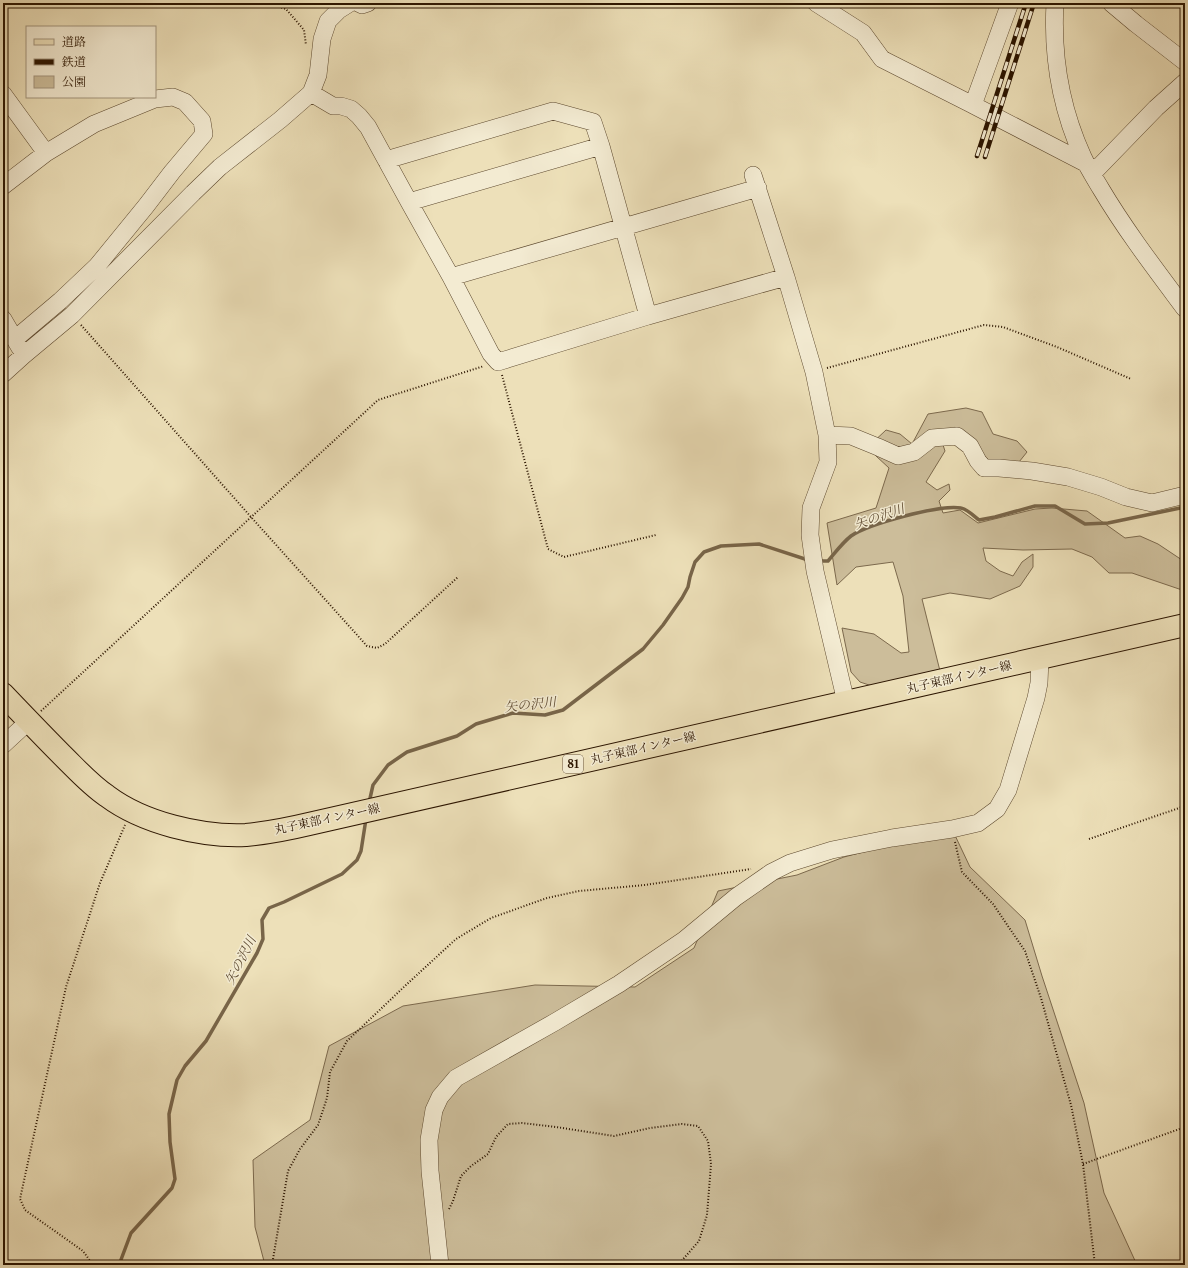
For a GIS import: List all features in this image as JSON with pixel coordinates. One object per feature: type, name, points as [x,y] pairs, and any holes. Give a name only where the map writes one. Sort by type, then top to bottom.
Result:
[{"type":"main road","name":"丸子東部インター線","points":[[3,694],[84,777],[106,796],[131,811],[150,819],[190,830],[228,835],[245,835],[317,823],[1185,625]]},
{"type":"street","points":[[3,374],[72,315],[209,177],[311,93],[318,75],[322,39],[328,21],[339,10],[350,3]]},
{"type":"street","points":[[358,3],[362,5],[368,3]]},
{"type":"street","points":[[816,3],[863,33],[882,59],[973,105],[1089,169]]},
{"type":"street","points":[[973,105],[1010,3]]},
{"type":"street","points":[[1055,3],[1057,72],[1071,128],[1089,169],[1116,214],[1185,309]]},
{"type":"street","points":[[1112,3],[1136,24],[1185,62]]},
{"type":"street","points":[[1089,169],[1185,82]]},
{"type":"street","points":[[311,93],[333,106],[341,106],[351,109],[368,127],[451,276],[491,354],[498,362],[648,316],[786,277]]},
{"type":"street","points":[[3,94],[46,153]]},
{"type":"street","points":[[3,186],[46,153],[94,124],[155,99],[173,97],[185,102],[202,120],[204,134],[97,266],[60,302],[15,339]]},
{"type":"street","points":[[386,160],[553,111],[593,122],[648,316]]},
{"type":"street","points":[[409,202],[601,146]]},
{"type":"street","points":[[451,276],[623,226],[755,181],[786,277],[814,372],[827,435],[828,462],[811,508],[810,535],[815,571],[846,702]]},
{"type":"street","points":[[3,319],[24,355]]},
{"type":"street","points":[[827,435],[851,436],[878,446],[898,456],[914,452],[932,438],[957,436],[970,446],[978,462],[984,468],[1032,471],[1068,477],[1101,487],[1126,497],[1152,503],[1185,495]]},
{"type":"street","points":[[440,1265],[430,1171],[429,1140],[434,1110],[440,1097],[456,1078],[516,1045],[619,984],[684,940],[736,897],[772,872],[790,863],[832,850],[978,823],[997,809],[1008,790],[1036,698],[1039,683],[1040,659]]},
{"type":"street","points":[[3,745],[29,721]]},
{"type":"path","points":[[3,8],[11,3]]},
{"type":"path","points":[[267,3],[286,9],[304,30],[307,50]]},
{"type":"path","points":[[72,315],[367,646],[377,648],[385,644],[458,577]]},
{"type":"path","points":[[814,372],[984,325],[1002,327],[1057,347],[1131,379]]},
{"type":"path","points":[[29,721],[378,400],[498,362],[548,549],[564,557],[656,535]]},
{"type":"path","points":[[1089,839],[1185,806]]},
{"type":"path","points":[[93,1265],[83,1251],[25,1210],[20,1199],[66,987],[100,883],[131,811]]},
{"type":"path","points":[[952,829],[962,872],[993,904],[1025,951],[1041,998],[1072,1105],[1083,1164],[1095,1265]]},
{"type":"path","points":[[272,1265],[288,1171],[300,1149],[318,1125],[327,1098],[330,1072],[348,1041],[456,939],[491,918],[547,898],[579,891],[645,885],[751,869]]},
{"type":"path","points":[[435,1220],[442,1218],[446,1214],[453,1202],[461,1176],[471,1166],[488,1154],[496,1137],[508,1124],[522,1123],[614,1136],[650,1128],[682,1124],[698,1126],[708,1141],[711,1164],[707,1215],[699,1241],[678,1265]]},
{"type":"path","points":[[1083,1164],[1185,1128]]},
{"type":"green space","points":[[966,408],[982,412],[993,434],[1017,441],[1027,452],[1019,462],[992,463],[955,427],[941,439],[945,451],[926,482],[937,490],[949,484],[950,490],[939,501],[943,513],[960,510],[978,523],[1035,509],[1052,508],[1087,511],[1125,538],[1140,536],[1158,544],[1185,562],[1185,591],[1132,573],[1109,573],[1092,557],[1072,549],[1023,550],[983,548],[986,561],[1000,571],[1013,576],[1022,562],[1033,554],[1033,567],[1020,586],[990,599],[950,593],[922,599],[940,671],[872,686],[860,682],[851,672],[842,628],[874,634],[901,653],[909,652],[903,596],[893,562],[856,567],[837,585],[827,523],[876,508],[889,468],[876,456],[869,446],[886,430],[900,434],[912,444],[928,414]]},
{"type":"green space","points":[[952,829],[970,867],[1025,920],[1084,1103],[1104,1193],[1137,1265],[265,1265],[255,1227],[253,1160],[310,1120],[329,1046],[403,1006],[535,985],[635,987],[694,948],[718,891],[797,875],[844,857]]},
{"type":"waterway","name":"矢の沢川","points":[[818,561],[828,561],[851,536],[860,531],[905,516],[938,509],[961,508],[968,511],[979,520],[1035,506],[1055,506],[1085,524],[1108,523],[1185,507]]},
{"type":"waterway","name":"矢の沢川","points":[[369,803],[373,785],[388,765],[407,752],[457,736],[476,724],[513,713],[545,715],[563,710],[643,649],[663,625],[682,598],[688,587],[695,562],[704,552],[721,546],[759,544],[808,560]]},
{"type":"waterway","name":"矢の沢川","points":[[119,1265],[131,1233],[172,1188],[175,1179],[170,1142],[169,1114],[177,1080],[185,1066],[206,1041],[257,953],[263,939],[262,920],[269,908],[342,874],[357,860],[361,851],[366,819]]},
{"type":"railway","points":[[977,156],[1026,3]]},
{"type":"railway","points":[[985,157],[1034,3]]}]
